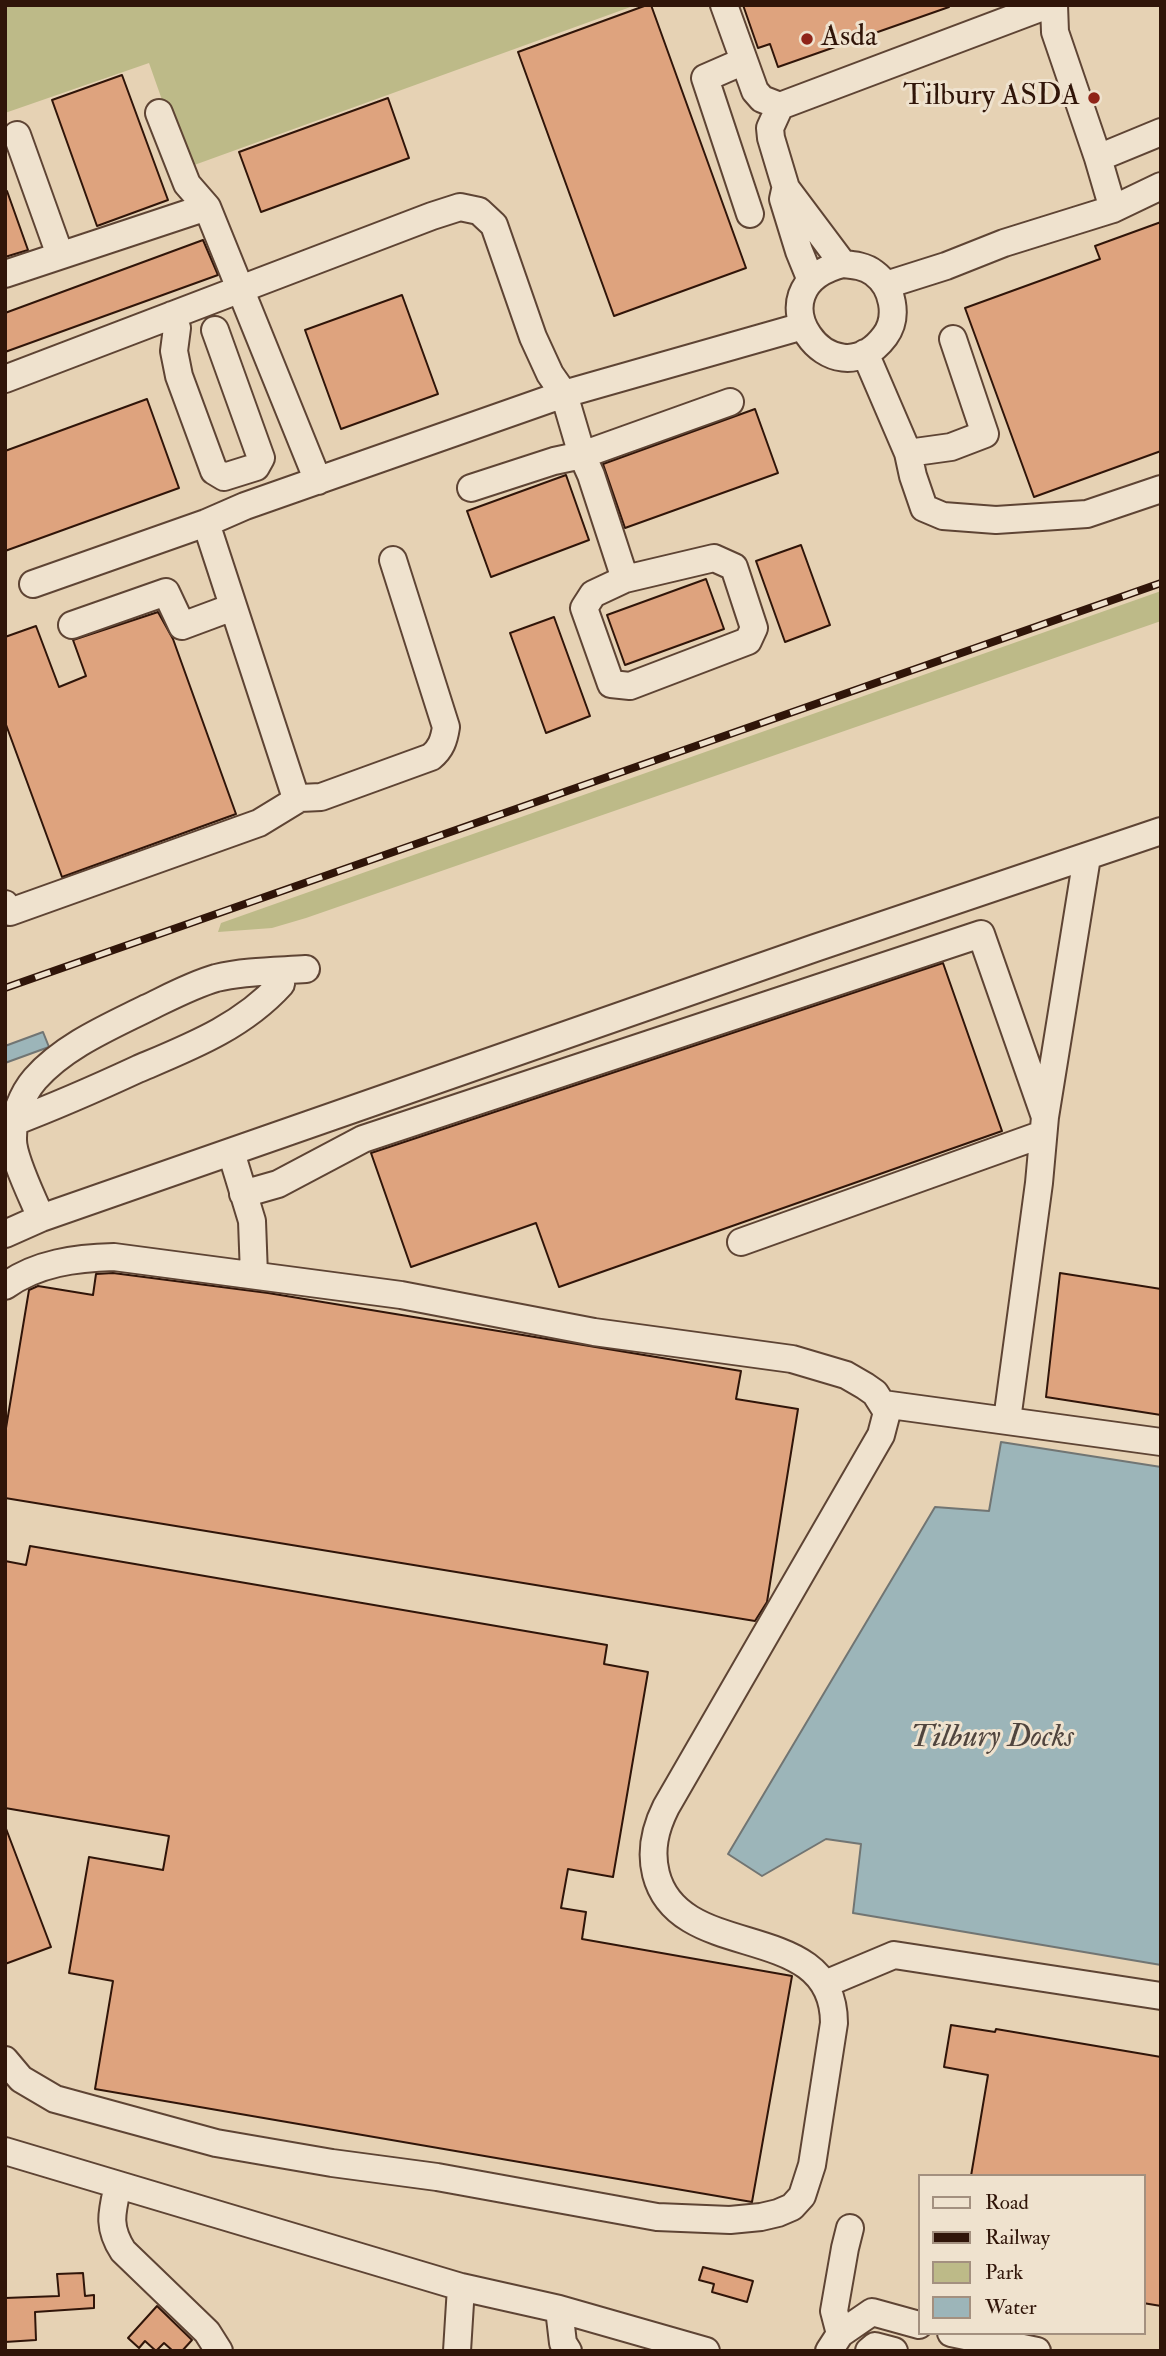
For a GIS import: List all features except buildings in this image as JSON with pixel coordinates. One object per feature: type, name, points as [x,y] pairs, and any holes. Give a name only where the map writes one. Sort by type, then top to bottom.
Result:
[{"type":"street","points":[[724,5],[755,91],[762,99],[780,106],[1048,5]]},
{"type":"street","points":[[1054,5],[1055,32],[1061,53],[1113,209]]},
{"type":"street","points":[[744,61],[705,78],[750,214]]},
{"type":"street","points":[[780,106],[770,128],[786,188],[843,264]]},
{"type":"street","points":[[159,113],[187,184],[207,207],[318,481]]},
{"type":"street","points":[[1098,158],[1161,132]]},
{"type":"street","points":[[17,135],[60,255]]},
{"type":"street","points":[[886,285],[946,266],[1004,243],[1113,209],[1161,186]]},
{"type":"street","points":[[786,188],[783,199],[810,278]]},
{"type":"street","points":[[5,274],[207,207]]},
{"type":"street","points":[[5,379],[432,216],[460,208],[479,211],[494,225],[533,337],[550,374],[564,394],[625,579]]},
{"type":"street","points":[[843,264],[860,266],[874,273],[886,285],[892,300],[893,316],[888,332],[878,345],[865,353],[850,357],[834,356],[819,348],[808,337],[803,326],[800,305],[810,278],[828,268],[843,264]]},
{"type":"street","points":[[172,315],[177,328],[174,351],[179,376],[214,471],[224,477],[256,467],[261,458],[215,330]]},
{"type":"street","points":[[33,584],[564,394],[803,326]]},
{"type":"street","points":[[910,459],[985,435],[953,339]]},
{"type":"street","points":[[865,353],[910,459],[924,508],[943,516],[996,520],[1087,514],[1161,489]]},
{"type":"street","points":[[471,488],[554,461],[582,455],[730,402]]},
{"type":"street","points":[[206,523],[294,792],[300,798]]},
{"type":"street","points":[[714,558],[734,567],[754,628],[748,641],[630,686],[611,684],[584,608],[593,594],[625,579],[714,558]]},
{"type":"street","points":[[5,904],[10,912],[259,824],[300,798],[321,797],[431,757],[438,752],[446,727],[393,560]]},
{"type":"street","points":[[72,625],[166,592],[182,626],[233,607]]},
{"type":"street","points":[[5,1234],[41,1218],[364,1105],[1161,831]]},
{"type":"street","points":[[1007,1420],[1039,1182],[1044,1125],[1087,857]]},
{"type":"street","points":[[243,1194],[278,1184],[363,1139],[981,934],[1044,1125]]},
{"type":"street","points":[[11,1132],[59,1105],[237,1023],[257,1008],[294,970],[231,975],[200,983],[104,1030],[62,1055],[36,1078],[25,1096],[11,1132],[15,1151],[41,1218]]},
{"type":"street","points":[[363,1139],[364,1105]]},
{"type":"street","points":[[741,1242],[1044,1125]]},
{"type":"street","points":[[231,1152],[252,1221],[254,1275]]},
{"type":"street","points":[[5,1286],[56,1262],[114,1256],[401,1295],[594,1332],[792,1359],[846,1375],[875,1393],[887,1412],[881,1435],[666,1807],[659,1822],[653,1848],[653,1862],[662,1890],[680,1912],[708,1928],[789,1956],[805,1964],[825,1984],[832,2003],[834,2024],[807,2181],[802,2196],[792,2207],[778,2213],[745,2219],[657,2217],[437,2177],[331,2163],[216,2143],[55,2099],[21,2079],[5,2060]]},
{"type":"street","points":[[883,1404],[1161,1442]]},
{"type":"street","points":[[825,1984],[894,1955],[1161,1996]]},
{"type":"street","points":[[5,2151],[461,2287],[559,2309],[706,2351]]},
{"type":"street","points":[[118,2185],[112,2211],[113,2236],[122,2251],[207,2332],[219,2351]]},
{"type":"street","points":[[835,2343],[834,2311],[850,2228]]},
{"type":"street","points":[[457,2351],[461,2287]]},
{"type":"street","points":[[559,2309],[563,2343],[568,2351]]},
{"type":"street","points":[[835,2343],[872,2312],[918,2325]]},
{"type":"street","points":[[959,2335],[1018,2349]]},
{"type":"street","points":[[869,2351],[875,2346],[894,2351]]},
{"type":"green space","points":[[5,5],[636,5],[186,168],[149,63],[5,113]]},
{"type":"green space","points":[[1161,591],[1161,621],[306,918],[272,928],[218,932],[221,923]]},
{"type":"water","points":[[43,1032],[49,1047],[5,1063],[5,1046]]},
{"type":"water","name":"Tilbury Docks","points":[[1001,1442],[1161,1467],[1161,1965],[853,1913],[861,1844],[826,1839],[762,1876],[728,1854],[935,1507],[989,1511]]},
{"type":"railway","points":[[5,988],[1161,583]]},
{"type":"place","name":"Asda","points":[[807,39]]},
{"type":"place","name":"Tilbury ASDA","points":[[1094,98]]}]
